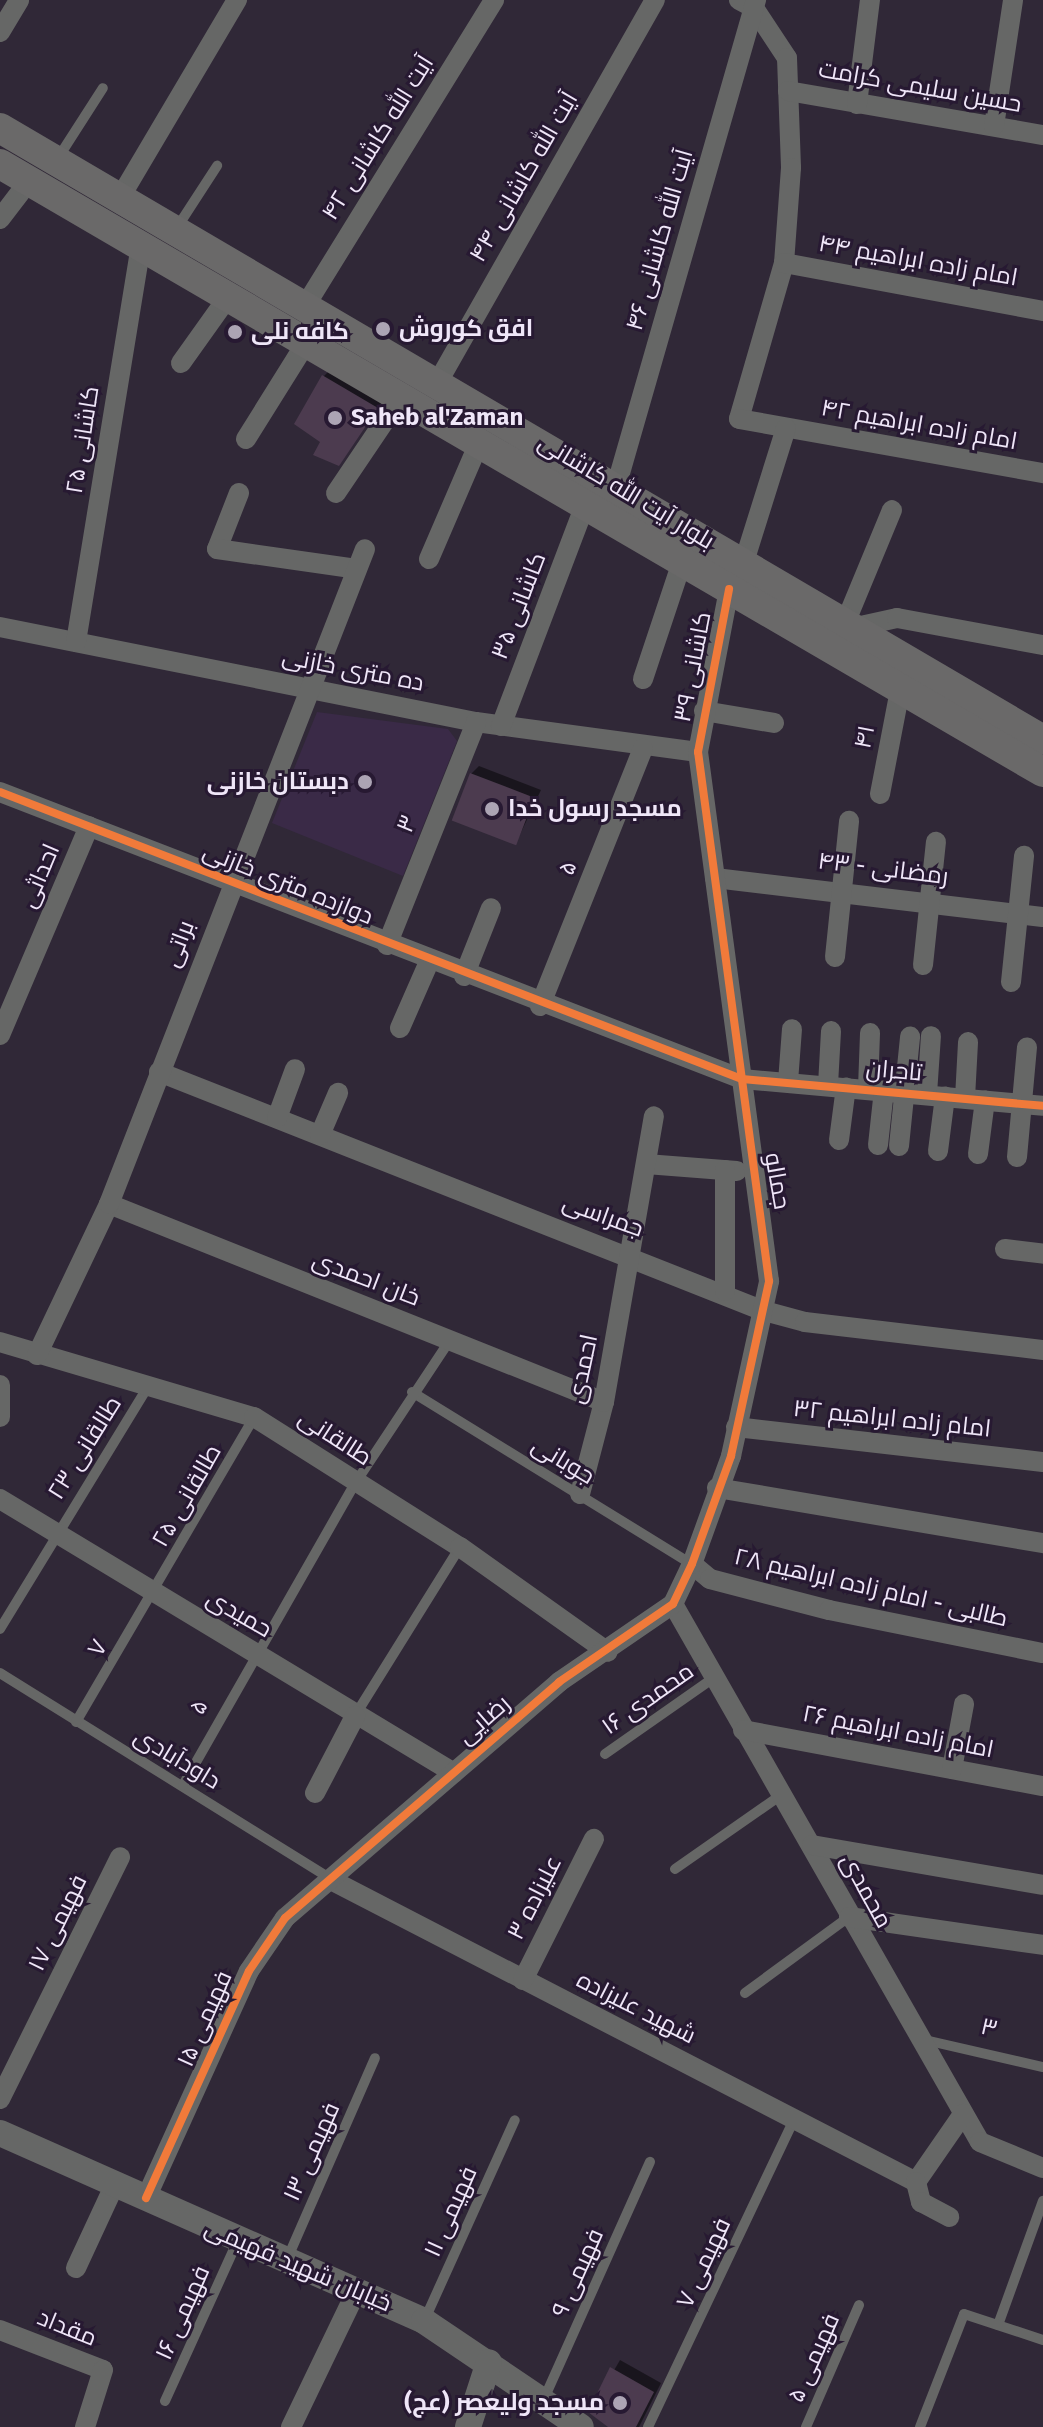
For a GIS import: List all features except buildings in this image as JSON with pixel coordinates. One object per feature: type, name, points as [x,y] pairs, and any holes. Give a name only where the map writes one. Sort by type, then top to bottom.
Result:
[{"type":"main road","name":"بلوار آیت الله کاشانی","points":[[0,128],[178,226],[1043,740]]},
{"type":"main road","name":"بلوار آیت الله کاشانی","points":[[0,164],[1043,772]]},
{"type":"main road","points":[[729,589],[744,562]]},
{"type":"street","points":[[0,32],[19,0]]},
{"type":"street","points":[[121,196],[237,0]]},
{"type":"street","name":"آیت الله کاشانی ۴۲","points":[[307,303],[494,0]]},
{"type":"street","name":"آیت الله کاشانی ۴۴","points":[[439,380],[655,0]]},
{"type":"street","points":[[857,104],[870,0]]},
{"type":"street","points":[[994,126],[1013,0]]},
{"type":"street","points":[[750,3],[787,58],[784,263]]},
{"type":"street","name":"آیت الله کاشانی ۴۶","points":[[616,487],[750,3]]},
{"type":"street","name":"حسین سلیمی کرامت","points":[[788,91],[1043,135]]},
{"type":"street","points":[[0,219],[29,181]]},
{"type":"street","name":"کاشانی ۲۵","points":[[76,642],[141,246]]},
{"type":"street","name":"امام زاده ابراهیم ۴۴","points":[[784,263],[1043,311]]},
{"type":"street","name":"امام زاده ابراهیم ۴۲","points":[[784,263],[739,419],[1043,473]]},
{"type":"street","points":[[181,363],[228,297]]},
{"type":"street","points":[[246,439],[306,343]]},
{"type":"street","points":[[336,493],[400,398]]},
{"type":"street","points":[[744,562],[786,428]]},
{"type":"street","points":[[429,559],[479,443]]},
{"type":"street","points":[[239,493],[217,549],[357,569]]},
{"type":"street","name":"کاشانی ۳۵","points":[[501,726],[585,505]]},
{"type":"street","points":[[892,510],[851,624],[897,618],[1043,645]]},
{"type":"street","name":"براتی","points":[[37,1355],[109,1204],[231,881],[365,549]]},
{"type":"street","points":[[643,679],[682,562]]},
{"type":"street","name":"کاشانی ۳۹","points":[[698,752],[729,589]]},
{"type":"street","name":"ده متری خازنی","points":[[0,627],[476,722],[643,749],[698,752]]},
{"type":"street","name":"۴۱","points":[[880,794],[900,690]]},
{"type":"street","points":[[704,711],[774,723]]},
{"type":"street","name":"۳","points":[[387,945],[476,722]]},
{"type":"street","name":"۵","points":[[540,1006],[643,749]]},
{"type":"street","name":"جمالو","points":[[673,1604],[692,1564],[736,1427],[764,1311],[768,1241],[753,1172],[698,752]]},
{"type":"street","name":"دوازده متری خازنی","points":[[0,792],[540,1006],[742,1079]]},
{"type":"street","points":[[835,957],[849,821]]},
{"type":"street","name":"احداثی","points":[[0,1035],[89,826]]},
{"type":"street","points":[[923,965],[936,842]]},
{"type":"street","points":[[1011,982],[1024,856]]},
{"type":"street","name":"رمضانی - ۴۳","points":[[715,878],[841,888],[1043,917]]},
{"type":"street","points":[[464,976],[491,908]]},
{"type":"street","points":[[400,1028],[429,962]]},
{"type":"street","points":[[788,1082],[792,1029]]},
{"type":"street","points":[[831,1031],[839,1140]]},
{"type":"street","points":[[870,1033],[878,1145]]},
{"type":"street","points":[[899,1146],[906,1091],[920,1036],[955,1097],[978,1154]]},
{"type":"street","points":[[938,1151],[968,1042]]},
{"type":"street","points":[[1017,1157],[1033,1105],[1027,1047]]},
{"type":"street","points":[[277,1118],[295,1069]]},
{"type":"street","name":"جمراسی","points":[[159,1072],[632,1253],[725,1291],[764,1311],[805,1322],[1043,1350]]},
{"type":"street","name":"تاجران","points":[[742,1079],[906,1091],[1033,1105]]},
{"type":"street","points":[[320,1135],[338,1093]]},
{"type":"street","name":"احمدی","points":[[580,1494],[604,1402],[654,1116]]},
{"type":"street","points":[[646,1164],[753,1172]]},
{"type":"street","points":[[725,1170],[725,1291]]},
{"type":"street","name":"خان احمدی","points":[[109,1204],[604,1402]]},
{"type":"street","points":[[1005,1249],[1043,1254]]},
{"type":"street","name":"طالقانی","points":[[0,1342],[254,1417],[460,1547],[608,1652]]},
{"type":"street","points":[[0,1385],[0,1417]]},
{"type":"street","name":"امام زاده ابراهیم ۳۲","points":[[736,1427],[1043,1462]]},
{"type":"street","points":[[717,1488],[1043,1543]]},
{"type":"street","name":"حمیدی","points":[[0,1499],[454,1773]]},
{"type":"street","name":"طالبی - امام زاده ابراهیم ۲۸","points":[[692,1564],[710,1579],[829,1610],[1043,1653]]},
{"type":"street","name":"رضایی","points":[[333,1881],[559,1682],[608,1652],[673,1604]]},
{"type":"street","name":"محمدی","points":[[673,1604],[743,1730],[784,1793],[849,1917],[980,2142],[1043,2168]]},
{"type":"street","points":[[952,1769],[964,1704]]},
{"type":"street","points":[[315,1793],[355,1716]]},
{"type":"street","name":"امام زاده ابراهیم ۲۶","points":[[743,1730],[1043,1786]]},
{"type":"street","name":"علیزاده ۳","points":[[523,1980],[594,1839]]},
{"type":"street","points":[[812,1845],[1043,1885]]},
{"type":"street","name":"فهیمی ۱۷","points":[[0,2099],[120,1857]]},
{"type":"street","name":"شهید علیزاده","points":[[333,1881],[796,2117],[916,2182]]},
{"type":"street","name":"فهیمی ۱۵","points":[[146,2198],[265,1941],[333,1881]]},
{"type":"street","points":[[849,1917],[1043,1945]]},
{"type":"street","points":[[949,2217],[921,2202],[916,2182],[963,2114]]},
{"type":"street","name":"خیابان شهید فهیمی","points":[[0,2133],[237,2242],[424,2321],[581,2427]]},
{"type":"street","points":[[76,2268],[115,2184]]},
{"type":"street","points":[[291,2427],[356,2292]]},
{"type":"street","name":"مقداد","points":[[0,2330],[103,2370],[85,2427]]},
{"type":"street","points":[[468,2427],[489,2362]]},
{"type":"lane","points":[[57,160],[103,88]]},
{"type":"lane","points":[[178,226],[217,166]]},
{"type":"lane","name":"۵","points":[[183,1785],[356,1482],[412,1392],[450,1340]]},
{"type":"lane","name":"طالقانی ۲۳","points":[[56,1533],[149,1385]]},
{"type":"lane","name":"جوبانی","points":[[412,1392],[692,1564]]},
{"type":"lane","name":"طالقانی ۲۵","points":[[154,1594],[254,1417]]},
{"type":"lane","points":[[0,1629],[56,1533]]},
{"type":"lane","points":[[355,1716],[460,1547]]},
{"type":"lane","name":"۷","points":[[76,1722],[154,1594]]},
{"type":"lane","name":"داودآبادی","points":[[0,1673],[333,1881]]},
{"type":"lane","name":"محمدی ۱۶","points":[[605,1754],[715,1677]]},
{"type":"lane","points":[[675,1869],[784,1793]]},
{"type":"lane","points":[[745,1993],[849,1917]]},
{"type":"lane","name":"۳","points":[[923,2040],[1043,2067]]},
{"type":"lane","name":"فهیمی ۱۳","points":[[286,2262],[375,2058]]},
{"type":"lane","name":"فهیمی ۷","points":[[648,2427],[796,2117]]},
{"type":"lane","name":"فهیمی ۱۱","points":[[424,2321],[515,2120]]},
{"type":"lane","name":"فهیمی ۹","points":[[543,2401],[650,2162]]},
{"type":"lane","points":[[998,2325],[1043,2201]]},
{"type":"lane","name":"فهیمی ۱۶","points":[[165,2401],[237,2242]]},
{"type":"lane","name":"فهیمی ۵","points":[[806,2427],[859,2305]]},
{"type":"lane","points":[[920,2427],[964,2314],[1043,2340]]},
{"type":"shaded area","name":"دبستان خازنی","points":[[317,712],[448,729],[457,741],[403,876],[272,823]]},
{"type":"cycle path","points":[[146,2198],[249,1971],[285,1918],[559,1682],[673,1604],[692,1564],[731,1456],[769,1281],[698,752],[729,589]]},
{"type":"cycle path","points":[[0,792],[742,1079],[1043,1106]]},
{"type":"place","name":"افق کوروش","points":[[383,329]]},
{"type":"place","name":"کافه نلی","points":[[235,332]]},
{"type":"place","name":"Saheb al'Zaman","points":[[335,418]]},
{"type":"place","name":"دبستان خازنی","points":[[365,782]]},
{"type":"place","name":"مسجد رسول خدا","points":[[492,809]]},
{"type":"place","name":"مسجد ولیعصر (عج)","points":[[620,2403]]}]
